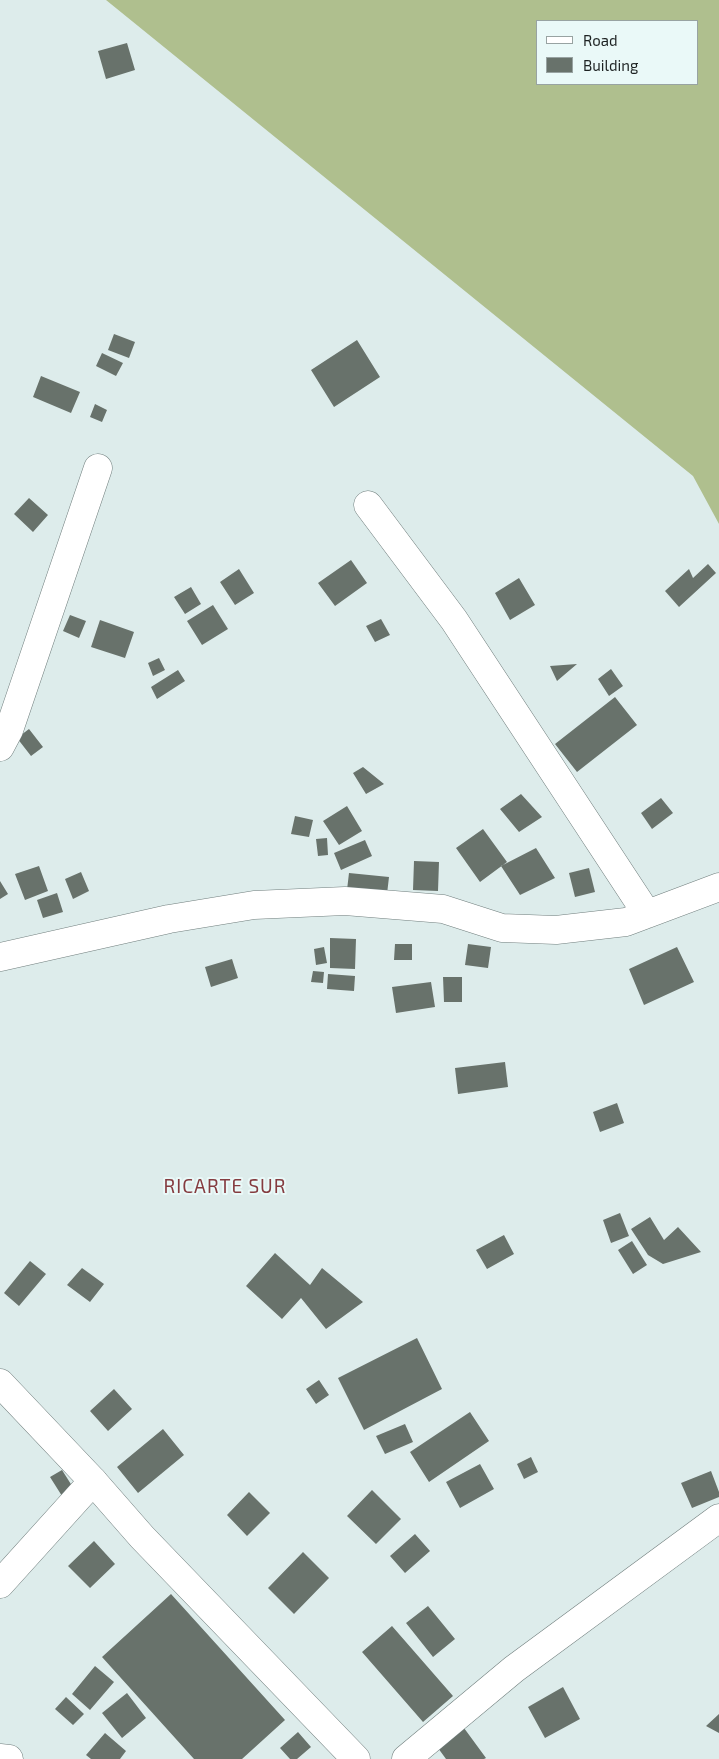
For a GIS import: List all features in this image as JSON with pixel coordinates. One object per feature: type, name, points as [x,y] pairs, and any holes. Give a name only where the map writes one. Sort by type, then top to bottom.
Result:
[{"type":"street","points":[[0,747],[8,730],[98,468]]},
{"type":"street","points":[[368,505],[454,620],[647,914]]},
{"type":"street","points":[[0,957],[169,919],[254,905],[345,901],[443,909],[502,928],[556,930],[626,922],[719,887]]},
{"type":"street","points":[[0,1383],[93,1481],[142,1537],[353,1758]]},
{"type":"street","points":[[0,1584],[93,1481]]},
{"type":"street","points":[[406,1759],[514,1669],[719,1518]]},
{"type":"street","points":[[0,1758],[9,1759]]},
{"type":"green space","points":[[106,0],[719,0],[719,524],[693,476]]},
{"type":"building","points":[[127,43],[135,70],[106,79],[98,51]]},
{"type":"building","points":[[114,334],[135,342],[129,358],[108,350]]},
{"type":"building","points":[[357,340],[380,377],[334,407],[311,370]]},
{"type":"building","points":[[102,353],[123,363],[116,376],[96,366]]},
{"type":"building","points":[[41,376],[80,392],[71,413],[33,397]]},
{"type":"building","points":[[95,404],[107,410],[102,422],[90,417]]},
{"type":"building","points":[[29,498],[48,515],[33,532],[14,514]]},
{"type":"building","points":[[351,560],[367,583],[335,606],[318,583]]},
{"type":"building","points":[[708,564],[716,573],[679,607],[665,591],[689,569],[693,578]]},
{"type":"building","points":[[239,569],[254,593],[235,605],[220,582]]},
{"type":"building","points":[[519,578],[535,605],[510,620],[495,593]]},
{"type":"building","points":[[191,587],[201,604],[185,614],[174,597]]},
{"type":"building","points":[[213,605],[228,629],[202,645],[187,621]]},
{"type":"building","points":[[70,615],[86,621],[79,638],[63,631]]},
{"type":"building","points":[[381,619],[390,635],[375,642],[366,626]]},
{"type":"building","points":[[100,620],[134,632],[125,658],[91,647]]},
{"type":"building","points":[[159,658],[165,670],[153,676],[148,663]]},
{"type":"building","points":[[577,664],[557,681],[550,666]]},
{"type":"building","points":[[611,669],[623,686],[609,696],[598,679]]},
{"type":"building","points":[[178,670],[185,681],[157,699],[151,687]]},
{"type":"building","points":[[615,697],[637,725],[577,772],[555,744]]},
{"type":"building","points":[[29,729],[43,747],[31,756],[17,738]]},
{"type":"building","points":[[363,767],[384,784],[366,794],[353,773]]},
{"type":"building","points":[[521,794],[542,817],[519,832],[500,809]]},
{"type":"building","points":[[661,798],[673,813],[652,829],[641,813]]},
{"type":"building","points":[[347,806],[362,831],[339,845],[323,821]]},
{"type":"building","points":[[295,816],[313,820],[309,837],[291,834]]},
{"type":"building","points":[[483,829],[507,862],[480,882],[456,848]]},
{"type":"building","points":[[327,838],[328,855],[318,856],[316,839]]},
{"type":"building","points":[[365,840],[372,856],[341,870],[334,853]]},
{"type":"building","points":[[536,848],[555,878],[520,895],[501,866]]},
{"type":"building","points":[[414,861],[439,862],[438,891],[413,890]]},
{"type":"building","points":[[39,866],[48,891],[25,900],[15,874]]},
{"type":"building","points":[[589,868],[595,892],[575,897],[569,873]]},
{"type":"building","points":[[81,872],[89,891],[73,899],[65,879]]},
{"type":"building","points":[[349,873],[389,877],[387,894],[347,890]]},
{"type":"building","points":[[0,881],[8,894],[0,899]]},
{"type":"building","points":[[57,893],[63,912],[43,918],[37,900]]},
{"type":"building","points":[[330,938],[356,939],[355,969],[330,968]]},
{"type":"building","points":[[395,944],[412,944],[412,960],[394,960]]},
{"type":"building","points":[[468,944],[491,947],[488,968],[465,965]]},
{"type":"building","points":[[324,947],[327,963],[316,965],[314,949]]},
{"type":"building","points":[[677,947],[694,982],[644,1005],[629,969]]},
{"type":"building","points":[[232,959],[238,978],[211,987],[205,967]]},
{"type":"building","points":[[313,971],[324,972],[323,983],[311,982]]},
{"type":"building","points":[[328,974],[355,976],[354,991],[327,989]]},
{"type":"building","points":[[443,977],[462,977],[462,1002],[444,1002]]},
{"type":"building","points":[[431,982],[435,1007],[396,1013],[392,987]]},
{"type":"building","points":[[505,1062],[508,1087],[458,1094],[455,1068]]},
{"type":"building","points":[[617,1103],[624,1123],[600,1132],[593,1112]]},
{"type":"building","points":[[620,1213],[629,1236],[611,1243],[603,1220]]},
{"type":"building","points":[[650,1217],[664,1240],[678,1227],[701,1252],[663,1264],[648,1255],[631,1229]]},
{"type":"building","points":[[504,1235],[514,1254],[487,1269],[476,1250]]},
{"type":"building","points":[[632,1241],[647,1265],[633,1274],[618,1250]]},
{"type":"building","points":[[275,1253],[310,1285],[322,1268],[363,1302],[326,1329],[301,1298],[282,1319],[246,1286]]},
{"type":"building","points":[[30,1261],[46,1274],[19,1306],[4,1293]]},
{"type":"building","points":[[82,1268],[104,1284],[90,1302],[67,1285]]},
{"type":"building","points":[[417,1338],[442,1389],[364,1430],[338,1378]]},
{"type":"building","points":[[319,1380],[329,1395],[316,1404],[306,1389]]},
{"type":"building","points":[[114,1389],[132,1409],[108,1431],[90,1411]]},
{"type":"building","points":[[470,1412],[489,1441],[429,1482],[410,1452]]},
{"type":"building","points":[[405,1424],[413,1442],[385,1454],[376,1436]]},
{"type":"building","points":[[163,1429],[184,1455],[138,1493],[117,1467]]},
{"type":"building","points":[[531,1457],[538,1472],[524,1479],[517,1464]]},
{"type":"building","points":[[480,1464],[494,1489],[460,1508],[446,1482]]},
{"type":"building","points":[[62,1470],[74,1489],[62,1496],[50,1477]]},
{"type":"building","points":[[711,1471],[719,1497],[692,1508],[681,1483]]},
{"type":"building","points":[[372,1490],[401,1519],[376,1544],[347,1516]]},
{"type":"building","points":[[249,1492],[270,1513],[247,1536],[227,1515]]},
{"type":"building","points":[[415,1534],[430,1551],[405,1573],[390,1556]]},
{"type":"building","points":[[94,1541],[115,1564],[90,1588],[68,1566]]},
{"type":"building","points":[[303,1552],[329,1578],[294,1614],[268,1588]]},
{"type":"building","points":[[171,1594],[285,1720],[242,1759],[194,1759],[102,1657]]},
{"type":"building","points":[[428,1606],[455,1639],[433,1657],[406,1623]]},
{"type":"building","points":[[392,1626],[453,1696],[423,1722],[362,1652]]},
{"type":"building","points":[[95,1666],[114,1682],[90,1710],[72,1694]]},
{"type":"building","points":[[563,1687],[580,1719],[545,1738],[528,1707]]},
{"type":"building","points":[[127,1693],[146,1718],[122,1738],[102,1713]]},
{"type":"building","points":[[66,1697],[84,1714],[73,1725],[55,1709]]},
{"type":"building","points":[[719,1714],[719,1733],[706,1726]]},
{"type":"building","points":[[464,1728],[486,1758],[446,1759],[438,1748]]},
{"type":"building","points":[[298,1732],[311,1747],[297,1759],[290,1759],[280,1748]]},
{"type":"building","points":[[105,1733],[126,1751],[120,1759],[91,1759],[86,1755]]},
{"type":"district","name":"RICARTE SUR","points":[[225,1187]]}]
